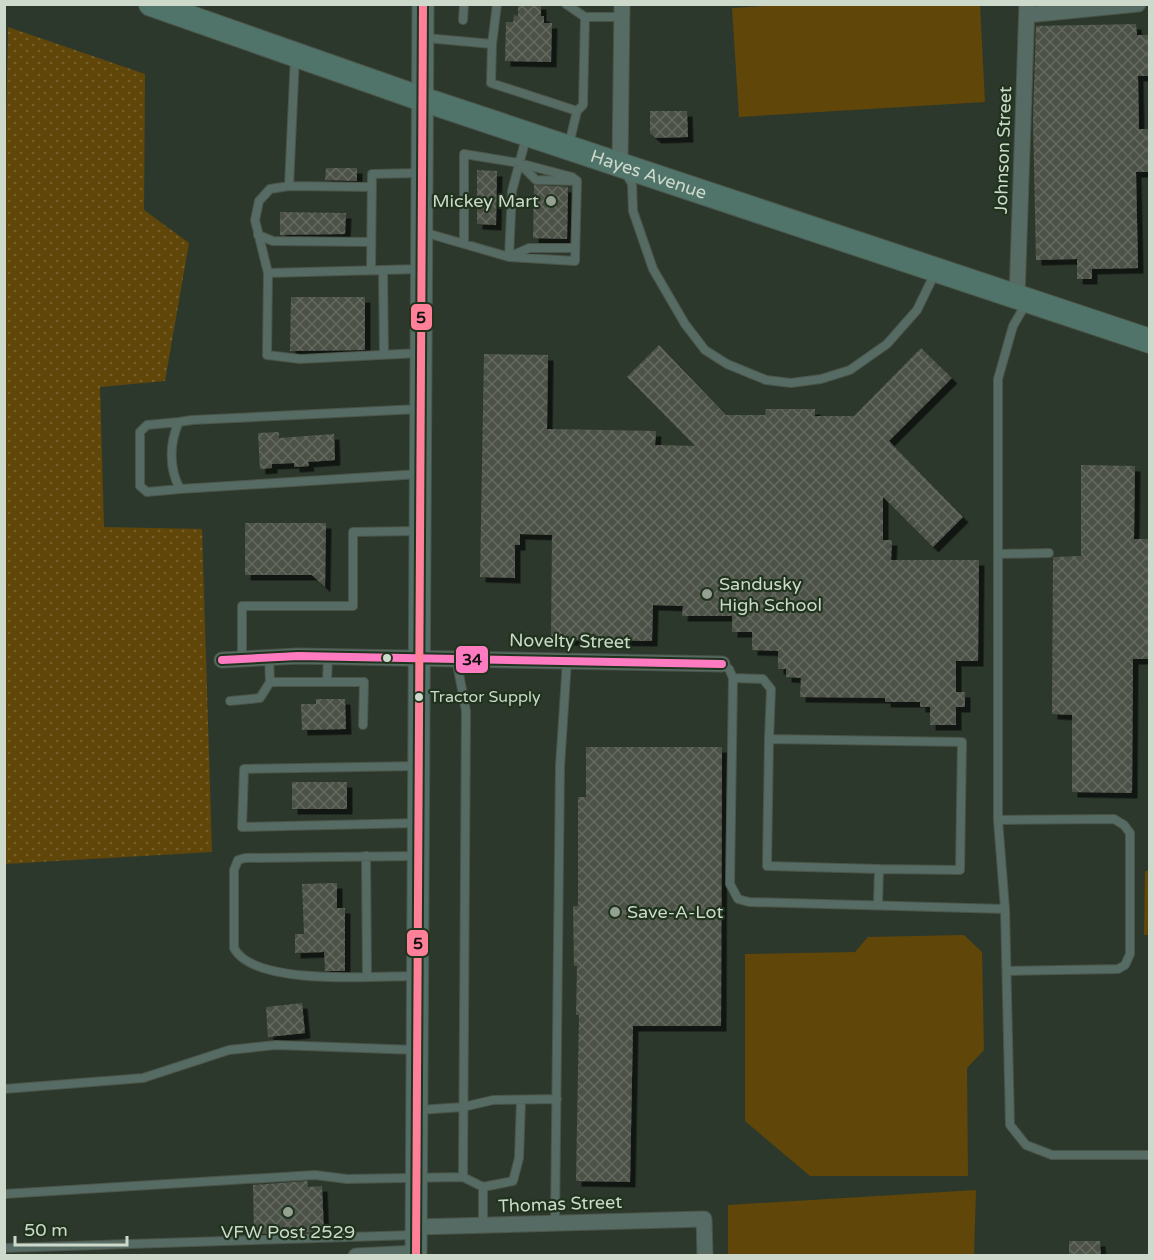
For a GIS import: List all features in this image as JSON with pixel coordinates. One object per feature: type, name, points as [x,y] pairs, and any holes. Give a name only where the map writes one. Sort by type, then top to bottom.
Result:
[{"type":"main road","name":"Hayes Avenue","points":[[151,4],[422,99],[1149,341]]},
{"type":"main road","points":[[416,1243],[423,4]]},
{"type":"street","points":[[1027,10],[1138,4]]},
{"type":"street","name":"Johnson Street","points":[[1022,299],[1027,10]]},
{"type":"street","points":[[620,164],[622,11]]},
{"type":"street","name":"Novelty Street","points":[[222,660],[327,656],[722,664]]},
{"type":"street","name":"Thomas Street","points":[[356,1256],[483,1226],[704,1219],[705,1256]]},
{"type":"lane","points":[[464,4],[464,20]]},
{"type":"lane","points":[[497,4],[492,44],[491,83],[577,111]]},
{"type":"lane","points":[[566,4],[585,17],[622,11]]},
{"type":"lane","points":[[569,147],[577,111],[583,105],[585,17]]},
{"type":"lane","points":[[422,38],[492,44]]},
{"type":"lane","points":[[289,186],[295,55]]},
{"type":"lane","points":[[508,257],[512,191],[527,134]]},
{"type":"lane","points":[[422,231],[508,257],[575,261],[577,182],[573,177],[519,163],[464,154],[464,242]]},
{"type":"lane","points":[[620,164],[632,184],[633,211],[653,268],[685,324],[705,350],[727,364],[766,380],[791,383],[821,379],[850,370],[887,344],[917,310],[938,270]]},
{"type":"lane","points":[[371,270],[372,174],[422,173]]},
{"type":"lane","points":[[372,187],[289,186],[270,189],[259,201],[255,220],[268,273],[267,356],[300,359],[421,353]]},
{"type":"lane","points":[[258,235],[273,241],[371,242]]},
{"type":"lane","points":[[508,257],[529,248],[575,248]]},
{"type":"lane","points":[[268,273],[421,268]]},
{"type":"lane","points":[[383,270],[384,355]]},
{"type":"lane","points":[[1022,299],[998,379],[998,820],[1005,909],[1010,1125],[1026,1145],[1052,1155],[1149,1155]]},
{"type":"lane","points":[[420,409],[147,425],[140,432],[140,486],[147,492],[420,474]]},
{"type":"lane","points":[[179,422],[171,438],[173,477],[180,489]]},
{"type":"lane","points":[[242,659],[242,606],[353,606],[353,532],[419,531]]},
{"type":"lane","points":[[998,554],[1049,553]]},
{"type":"lane","points":[[327,656],[327,682]]},
{"type":"lane","points":[[230,701],[260,698],[270,682],[269,657]]},
{"type":"lane","points":[[456,658],[466,711],[463,1177]]},
{"type":"lane","points":[[555,1224],[560,766],[567,661]]},
{"type":"lane","points":[[722,664],[729,669],[733,678],[730,884],[738,899],[749,902],[1005,909]]},
{"type":"lane","points":[[733,678],[763,679],[771,689],[769,739],[767,866],[960,870],[962,742],[769,739]]},
{"type":"lane","points":[[270,682],[364,682],[363,725]]},
{"type":"lane","points":[[418,766],[244,769],[242,827],[418,823]]},
{"type":"lane","points":[[998,820],[1114,819],[1124,825],[1130,833],[1130,954],[1125,965],[1118,969],[1007,971]]},
{"type":"lane","points":[[366,856],[367,976]]},
{"type":"lane","points":[[418,856],[238,860],[234,870],[234,948],[239,957],[269,971],[303,976],[418,976]]},
{"type":"lane","points":[[878,904],[879,869]]},
{"type":"lane","points":[[4,1089],[143,1078],[229,1050],[276,1045],[418,1050]]},
{"type":"lane","points":[[417,1110],[463,1107],[493,1100],[557,1099]]},
{"type":"lane","points":[[4,1194],[232,1182],[258,1178],[463,1177],[483,1187],[513,1181],[519,1158],[521,1100]]},
{"type":"lane","points":[[483,1187],[483,1226]]},
{"type":"lane","points":[[4,1248],[416,1243]]},
{"type":"shaded area","points":[[794,4],[980,5],[985,102],[739,117],[732,8]]},
{"type":"shaded area","points":[[8,27],[145,74],[144,210],[189,243],[165,381],[100,387],[104,527],[202,529],[212,852],[5,864],[4,239]]},
{"type":"shaded area","points":[[1145,871],[1149,871],[1149,935],[1144,935]]},
{"type":"shaded area","points":[[964,935],[982,952],[984,1050],[967,1068],[968,1176],[810,1176],[745,1121],[745,954],[855,952],[868,937]]},
{"type":"shaded area","points":[[976,1190],[974,1255],[728,1255],[728,1205]]},
{"type":"building","points":[[518,4],[541,4],[541,16],[544,16],[544,23],[552,23],[551,62],[505,61],[506,22],[513,22],[514,15],[518,16]]},
{"type":"building","points":[[1136,24],[1137,35],[1149,35],[1149,76],[1138,76],[1139,129],[1149,129],[1149,172],[1136,172],[1138,268],[1092,269],[1092,279],[1077,279],[1077,259],[1036,260],[1033,120],[1036,26]]},
{"type":"building","points":[[650,111],[687,111],[688,137],[656,138],[650,133]]},
{"type":"building","points":[[326,168],[357,168],[357,181],[325,180]]},
{"type":"building","points":[[477,170],[497,171],[496,225],[477,224]]},
{"type":"building","points":[[534,185],[568,187],[567,239],[533,238]]},
{"type":"building","points":[[280,212],[346,213],[345,234],[280,235]]},
{"type":"building","points":[[291,297],[365,297],[365,350],[290,351]]},
{"type":"building","name":"Sandusky High School","points":[[659,345],[726,415],[765,415],[766,409],[815,409],[815,416],[854,416],[921,348],[952,378],[889,441],[963,517],[933,547],[883,497],[883,540],[892,540],[891,560],[979,560],[978,661],[956,661],[956,692],[965,692],[965,707],[956,707],[956,725],[930,725],[930,707],[920,707],[920,702],[885,702],[885,698],[800,697],[801,678],[786,677],[786,669],[778,669],[778,651],[752,650],[752,632],[732,632],[732,616],[682,616],[683,606],[653,605],[652,641],[551,640],[552,535],[520,534],[520,545],[515,545],[515,578],[480,577],[484,354],[548,355],[547,429],[656,431],[655,445],[695,446],[627,377]]},
{"type":"building","points":[[279,432],[279,438],[334,434],[335,460],[308,462],[309,466],[294,467],[294,463],[272,464],[272,468],[260,469],[258,433]]},
{"type":"building","points":[[1081,465],[1135,466],[1134,539],[1149,539],[1149,659],[1133,659],[1132,793],[1072,792],[1072,715],[1052,714],[1053,557],[1081,556]]},
{"type":"building","points":[[245,523],[326,523],[325,587],[312,575],[245,575]]},
{"type":"building","points":[[316,699],[345,699],[346,729],[302,730],[301,704],[316,704]]},
{"type":"building","points":[[586,747],[722,747],[721,1026],[633,1026],[630,1182],[576,1181],[579,1015],[576,1015],[577,966],[574,966],[573,906],[578,906],[578,797],[586,797]]},
{"type":"building","points":[[292,782],[347,782],[347,809],[292,809]]},
{"type":"building","points":[[337,883],[337,908],[345,908],[345,971],[325,971],[324,952],[295,953],[295,934],[304,934],[302,884]]},
{"type":"building","points":[[302,1003],[305,1033],[268,1037],[266,1007]]},
{"type":"building","name":"VFW Post 2529","points":[[307,1181],[308,1187],[322,1186],[324,1232],[254,1234],[253,1185]]},
{"type":"building","points":[[1069,1241],[1100,1241],[1101,1256],[1069,1256]]},
{"type":"transit line","name":"5","points":[[416,1256],[423,4]]},
{"type":"transit line","name":"34","points":[[222,660],[298,656],[722,664]]},
{"type":"place","name":"Mickey Mart","points":[[551,201]]},
{"type":"place","name":"Sandusky High School","points":[[707,594]]},
{"type":"place","name":"Tractor Supply","points":[[419,697]]},
{"type":"place","name":"Save-A-Lot","points":[[615,912]]},
{"type":"place","name":"VFW Post 2529","points":[[288,1212]]}]
